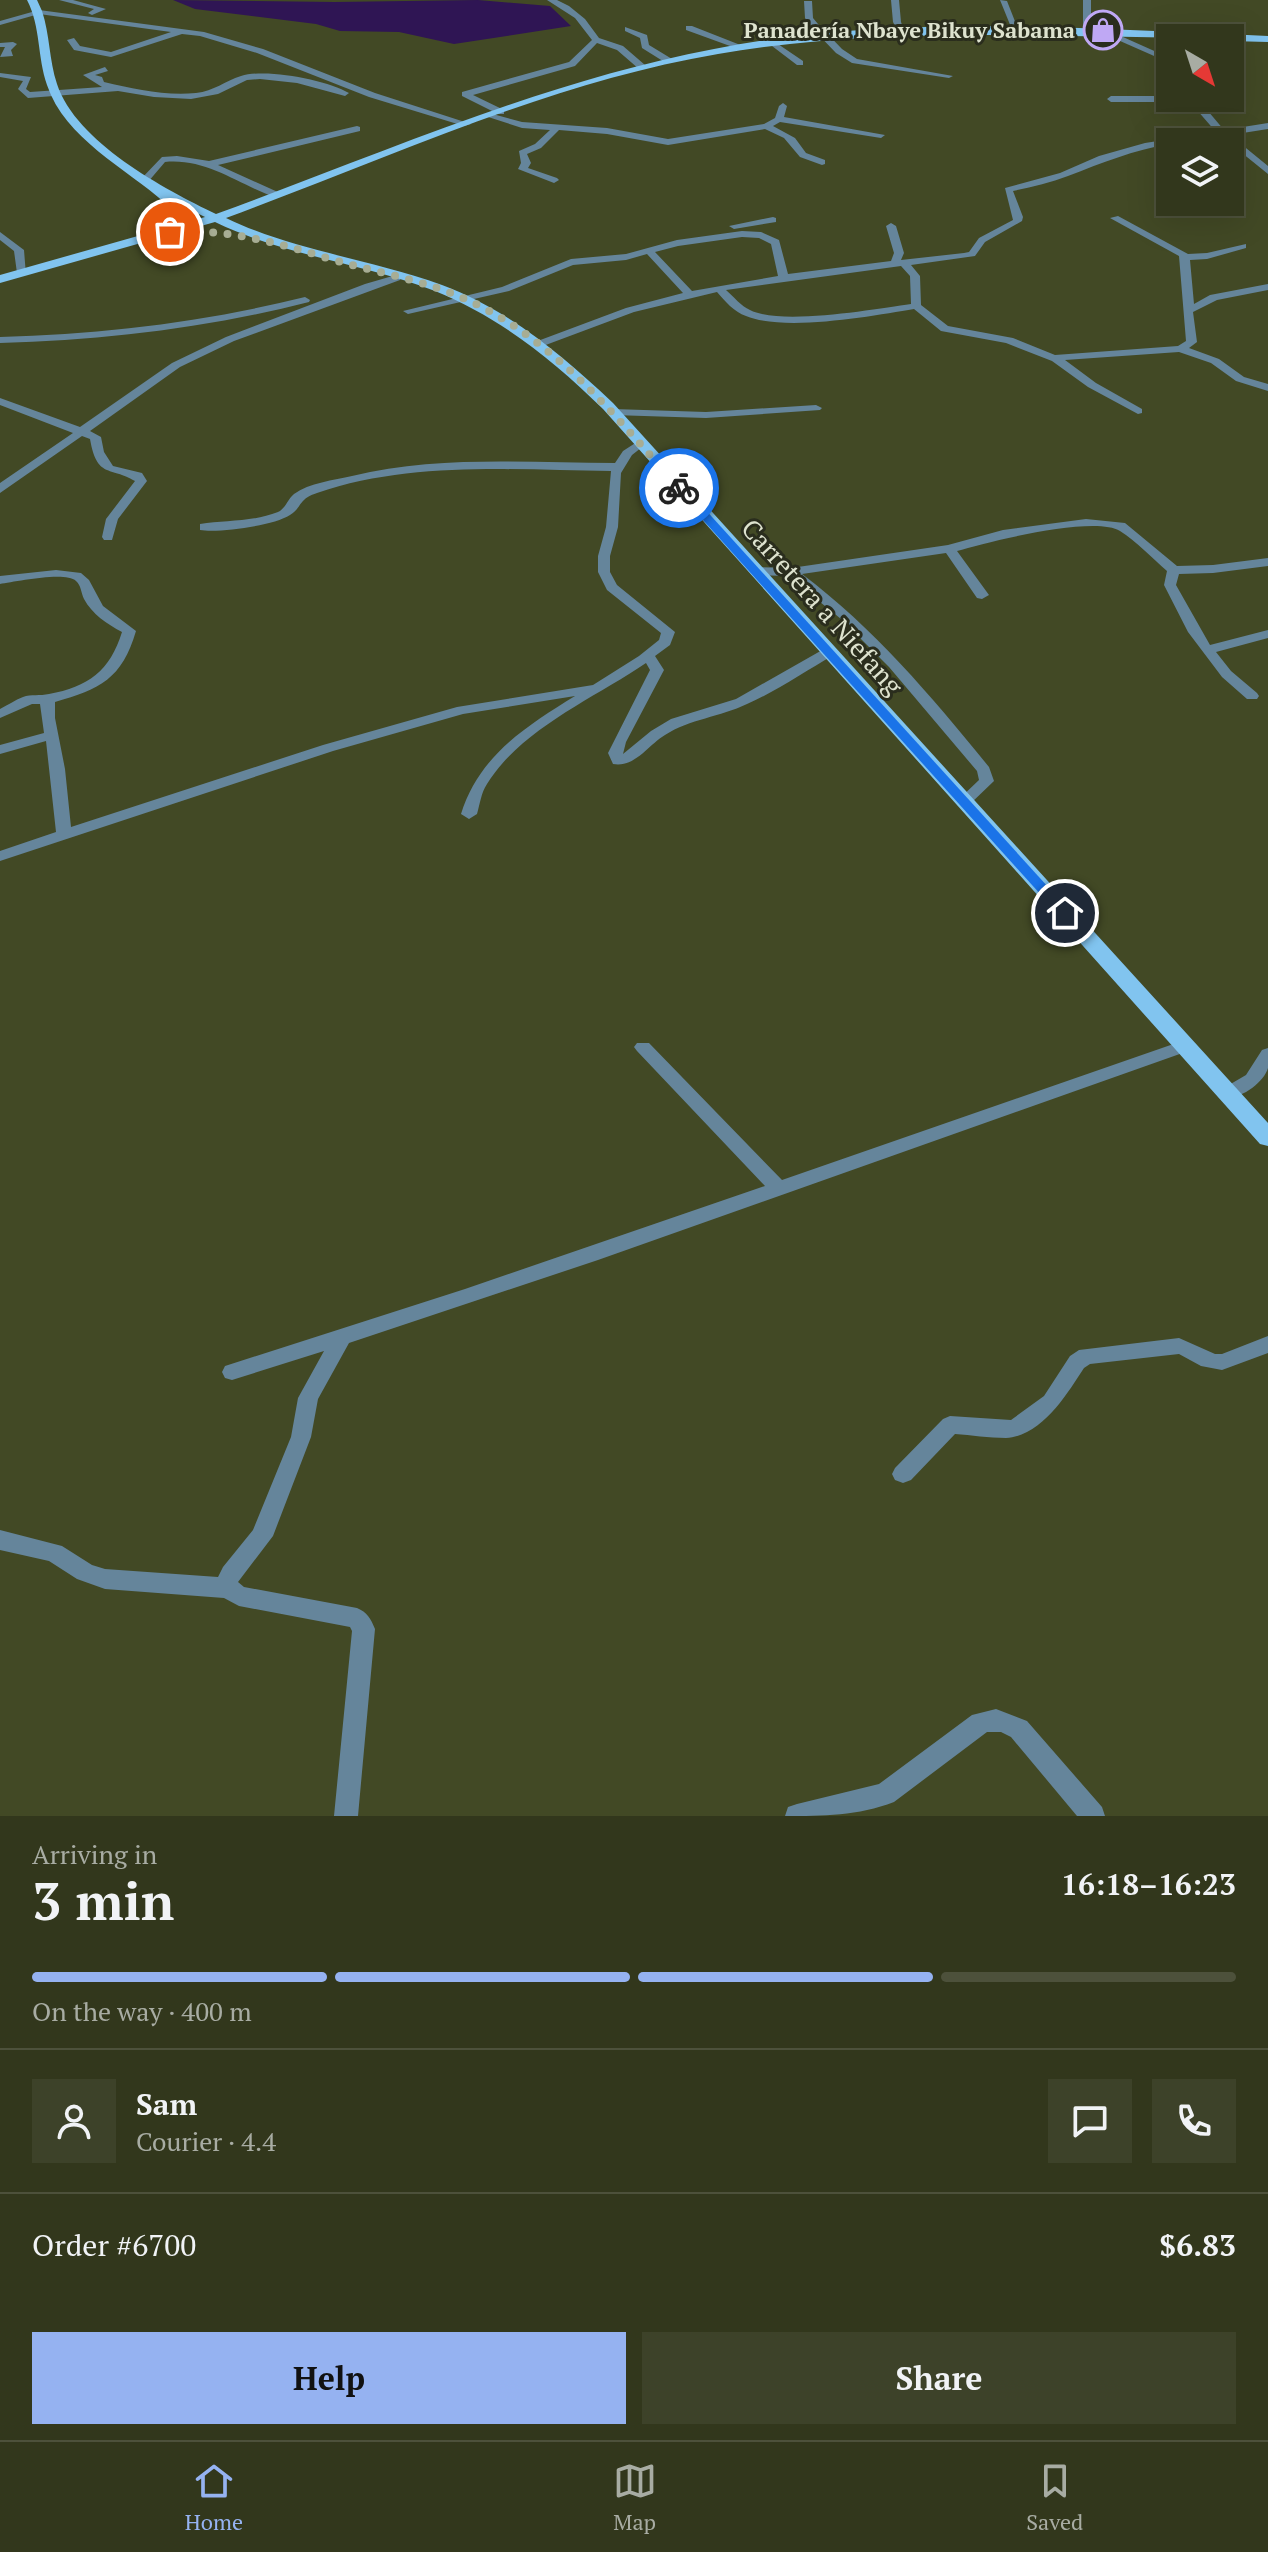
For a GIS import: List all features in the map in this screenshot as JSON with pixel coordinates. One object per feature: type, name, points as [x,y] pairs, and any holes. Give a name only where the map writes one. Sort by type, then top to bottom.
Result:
[{"type":"main road","points":[[32,0],[39,12],[48,76],[56,95],[81,129],[145,180],[169,209],[217,230],[246,235]]},
{"type":"main road","points":[[219,219],[501,112],[642,67],[744,48],[830,38],[1017,32],[1268,39]]},
{"type":"main road","points":[[0,279],[132,243],[169,209],[274,196]]},
{"type":"main road","points":[[169,209],[219,219],[246,235]]},
{"type":"main road","points":[[169,209],[219,219],[246,235]]},
{"type":"main road","name":"Carretera a Niefang","points":[[246,235],[438,288],[539,344],[581,379],[1268,1138]]},
{"type":"street","points":[[63,0],[102,9],[84,17]]},
{"type":"street","points":[[551,0],[570,8],[584,19],[596,40],[620,48],[642,67]]},
{"type":"street","points":[[895,0],[897,22],[903,34]]},
{"type":"street","points":[[1087,0],[1087,34]]},
{"type":"street","points":[[808,1],[809,18],[839,51],[864,65],[949,76]]},
{"type":"street","points":[[1003,1],[1017,32]]},
{"type":"street","points":[[0,23],[39,12],[185,30],[236,42],[382,98],[467,124]]},
{"type":"street","points":[[689,28],[744,48]]},
{"type":"street","points":[[628,29],[644,37],[645,46],[669,61]]},
{"type":"street","points":[[71,40],[77,48],[111,55],[157,42],[185,30]]},
{"type":"street","points":[[1114,35],[1156,54]]},
{"type":"street","points":[[501,112],[465,94],[572,64],[596,40]]},
{"type":"street","points":[[0,45],[13,44],[6,50],[10,54],[0,55]]},
{"type":"street","points":[[775,44],[800,63]]},
{"type":"street","points":[[105,69],[87,75],[99,79],[101,84],[156,95],[195,96],[224,89],[240,79],[269,77],[351,95],[382,98]]},
{"type":"street","points":[[0,75],[28,79],[23,93],[56,95],[118,88]]},
{"type":"street","points":[[1111,99],[1156,98]]},
{"type":"street","points":[[779,119],[783,106]]},
{"type":"street","points":[[1204,112],[1218,128]]},
{"type":"street","points":[[489,116],[522,125],[607,131],[668,142],[766,126],[779,119],[881,135]]},
{"type":"street","points":[[766,126],[781,130],[803,155],[822,162]]},
{"type":"street","points":[[1244,129],[1268,126]]},
{"type":"street","points":[[209,164],[357,129]]},
{"type":"street","points":[[554,180],[523,169],[526,163],[522,153],[538,146],[556,129]]},
{"type":"street","points":[[539,344],[621,312],[690,295],[972,254],[982,240],[1017,221],[1008,190],[1063,175],[1102,158],[1156,144]]},
{"type":"street","points":[[1244,151],[1268,171]]},
{"type":"street","points":[[145,180],[162,160],[184,159],[209,164],[274,196]]},
{"type":"street","points":[[1115,218],[1184,257],[1207,256],[1243,246]]},
{"type":"street","points":[[709,237],[712,230],[773,220]]},
{"type":"street","points":[[891,226],[900,264],[915,276],[916,306]]},
{"type":"street","points":[[408,311],[505,289],[571,262],[626,257],[709,237],[742,234],[770,238],[779,249],[784,279]]},
{"type":"street","points":[[0,235],[19,250],[22,273]]},
{"type":"street","points":[[650,252],[690,295]]},
{"type":"street","points":[[1180,349],[1192,342],[1184,257]]},
{"type":"street","points":[[0,340],[88,339],[164,331],[234,318],[396,278]]},
{"type":"street","points":[[0,489],[202,350],[369,286]]},
{"type":"street","points":[[1188,311],[1214,297],[1268,287]]},
{"type":"street","points":[[720,290],[749,314],[771,318],[877,312],[916,306],[945,329],[1009,340],[1054,358],[1092,385],[1138,411]]},
{"type":"street","points":[[1054,358],[1180,349],[1215,361],[1240,379],[1268,388]]},
{"type":"street","points":[[0,401],[95,437],[98,452],[109,469],[138,476],[141,481],[112,519],[108,537]]},
{"type":"street","points":[[613,412],[706,415],[816,408]]},
{"type":"street","points":[[469,814],[479,785],[505,755],[594,689],[665,642],[668,632],[612,587],[604,572],[618,467],[627,453],[640,444]]},
{"type":"street","points":[[204,527],[216,529],[261,518],[272,519],[288,511],[294,500],[306,493],[364,476],[425,467],[618,467]]},
{"type":"street","points":[[755,571],[791,572],[949,549],[1024,531],[1071,524],[1114,524],[1126,529],[1174,570],[1268,562]]},
{"type":"street","points":[[949,549],[982,595]]},
{"type":"street","points":[[1174,570],[1170,585],[1180,606],[1229,681],[1252,696]]},
{"type":"street","points":[[791,572],[842,611],[892,659],[984,770],[987,781],[983,788],[964,802]]},
{"type":"street","points":[[0,580],[55,573],[76,576],[83,580],[91,600],[107,619],[129,631],[124,651],[103,680],[48,699],[29,700],[0,714]]},
{"type":"street","points":[[1209,650],[1268,634]]},
{"type":"street","points":[[648,656],[657,670],[619,742],[615,753],[618,761],[631,756],[656,734],[676,722],[741,702],[829,652]]},
{"type":"street","points":[[0,867],[7,854],[280,762],[462,710],[594,689]]},
{"type":"street","points":[[48,699],[45,720],[61,786],[64,835]]},
{"type":"street","points":[[0,750],[51,735]]},
{"type":"street","points":[[232,1372],[342,1338],[1185,1046]]},
{"type":"street","points":[[643,1047],[778,1188]]},
{"type":"street","points":[[1228,1093],[1252,1079],[1268,1054]]},
{"type":"street","points":[[342,1338],[308,1398],[301,1437],[262,1536],[227,1582],[239,1596],[357,1618],[361,1622],[364,1629],[346,1816]]},
{"type":"street","points":[[903,1474],[950,1425],[1013,1428],[1043,1410],[1077,1362],[1086,1356],[1179,1346],[1190,1348],[1208,1360],[1222,1362],[1268,1344]]},
{"type":"street","points":[[0,1540],[54,1553],[85,1572],[105,1579],[229,1588]]},
{"type":"street","points":[[797,1816],[885,1794],[980,1723],[993,1718],[1007,1721],[1019,1729],[1093,1816]]},
{"type":"shaded area","points":[[173,0],[478,0],[550,6],[571,26],[454,44],[399,32],[340,31],[316,24],[195,9]]},
{"type":"way so far","points":[[170,232],[217,230],[253,236],[438,288],[481,308],[557,357],[608,406],[679,488]]},
{"type":"place","name":"Panadería Nbaye Bikuy Sabama","points":[[1103,30]]},
{"type":"route","points":[[679,488],[1065,913]]}]
